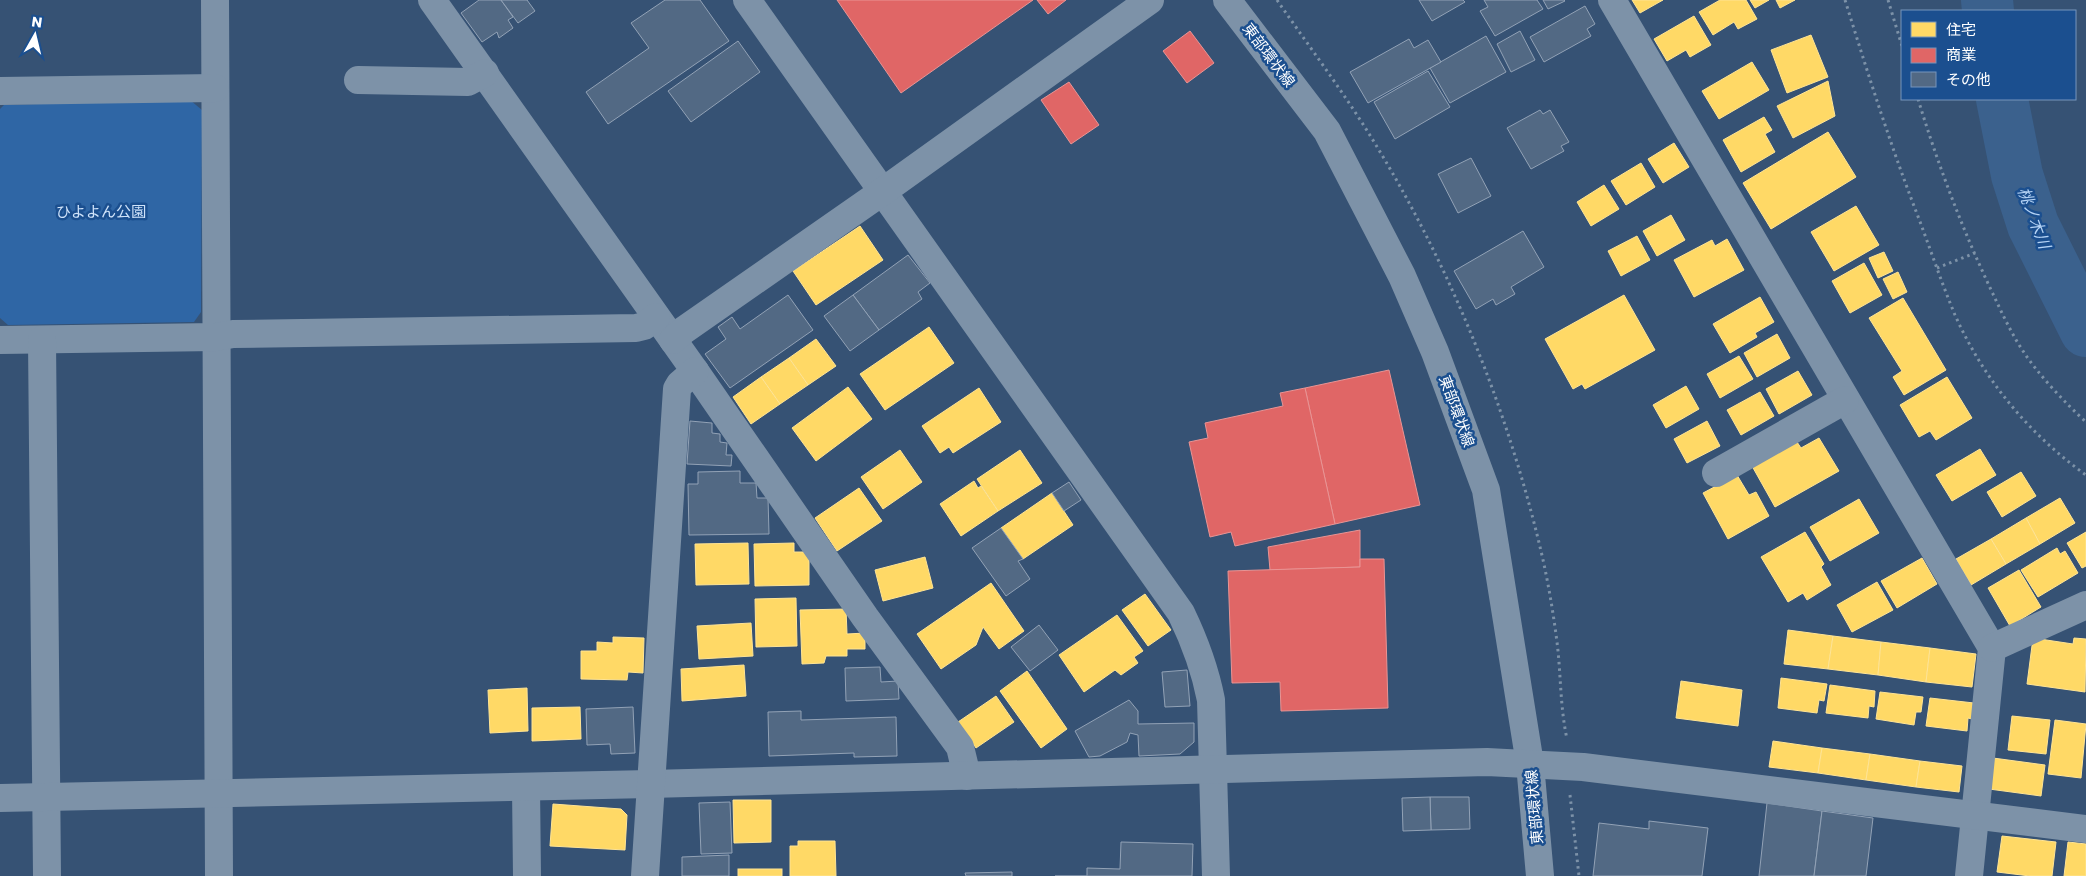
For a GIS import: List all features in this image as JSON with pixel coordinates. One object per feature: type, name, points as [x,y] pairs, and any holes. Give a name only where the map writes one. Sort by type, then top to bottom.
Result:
[{"type":"street","points":[[215,0],[219,876]]},
{"type":"street","points":[[432,0],[695,371],[865,618],[960,747],[967,776]]},
{"type":"street","points":[[747,0],[1182,613],[1197,646],[1206,673],[1211,700],[1216,876]]},
{"type":"street","points":[[673,340],[684,330],[882,192],[1150,0]]},
{"type":"street","name":"東部環状線","points":[[1227,0],[1327,131],[1402,276],[1436,352],[1486,490],[1530,764],[1540,876]]},
{"type":"street","points":[[1612,0],[1992,648],[1969,876]]},
{"type":"street","points":[[358,80],[468,82],[485,73]]},
{"type":"street","points":[[0,91],[215,88]]},
{"type":"street","points":[[0,340],[216,337],[233,334],[636,328],[644,326],[656,317]]},
{"type":"street","points":[[42,340],[48,797],[47,876]]},
{"type":"street","points":[[645,876],[677,389],[695,371]]},
{"type":"street","points":[[1716,473],[1845,400]]},
{"type":"street","points":[[1992,648],[2086,605]]},
{"type":"street","points":[[0,798],[650,784],[1487,762],[1583,767],[2086,829]]},
{"type":"street","points":[[526,787],[527,876]]},
{"type":"path","points":[[1844,0],[1892,149],[1955,315],[1972,348],[1994,383],[2042,441],[2086,475]]},
{"type":"path","points":[[1888,0],[1901,43]]},
{"type":"path","points":[[1918,100],[1930,138],[1975,253],[2008,325],[2023,351],[2086,422]]},
{"type":"path","points":[[1937,268],[1975,253]]},
{"type":"green space","name":"ひよよん公園","points":[[190,100],[202,110],[201,312],[194,322],[8,325],[0,318],[0,109],[4,105]]},
{"type":"building: 住宅","points":[[1632,0],[1663,0],[1640,13]]},
{"type":"building: 住宅","points":[[1720,0],[1746,0],[1757,19],[1738,29],[1734,22],[1713,35],[1699,12]]},
{"type":"building: 住宅","points":[[1750,0],[1769,0],[1755,8]]},
{"type":"building: 住宅","points":[[1776,0],[1795,0],[1780,8]]},
{"type":"building: 住宅","points":[[1694,16],[1711,45],[1690,57],[1686,50],[1667,61],[1654,39]]},
{"type":"building: 住宅","points":[[1811,35],[1828,77],[1787,93],[1771,50]]},
{"type":"building: 住宅","points":[[1752,62],[1769,90],[1719,119],[1702,91]]},
{"type":"building: 住宅","points":[[1828,81],[1835,116],[1793,138],[1777,106]]},
{"type":"building: 住宅","points":[[1764,117],[1772,130],[1765,134],[1775,152],[1741,172],[1723,140]]},
{"type":"building: 住宅","points":[[1828,132],[1856,177],[1771,229],[1743,183]]},
{"type":"building: 住宅","points":[[1674,143],[1689,167],[1663,183],[1648,159]]},
{"type":"building: 住宅","points":[[1641,163],[1655,187],[1626,205],[1611,181]]},
{"type":"building: 住宅","points":[[1604,185],[1619,209],[1591,226],[1577,202]]},
{"type":"building: 住宅","points":[[1856,206],[1879,245],[1834,271],[1811,232]]},
{"type":"building: 住宅","points":[[1671,215],[1685,240],[1657,256],[1643,231]]},
{"type":"building: 住宅","points":[[860,226],[883,260],[816,305],[793,271]]},
{"type":"building: 住宅","points":[[1637,236],[1650,260],[1621,276],[1608,251]]},
{"type":"building: 住宅","points":[[1727,239],[1744,270],[1694,297],[1674,260],[1712,240],[1715,246]]},
{"type":"building: 住宅","points":[[1884,252],[1893,271],[1878,278],[1869,258]]},
{"type":"building: 住宅","points":[[1864,263],[1882,295],[1850,313],[1832,281]]},
{"type":"building: 住宅","points":[[1898,272],[1907,292],[1893,299],[1883,279]]},
{"type":"building: 住宅","points":[[1624,295],[1655,350],[1585,389],[1582,384],[1573,389],[1545,339]]},
{"type":"building: 住宅","points":[[1760,297],[1774,322],[1755,333],[1757,337],[1730,353],[1713,324]]},
{"type":"building: 住宅","points":[[1903,298],[1946,370],[1904,395],[1893,377],[1902,371],[1869,318]]},
{"type":"building: 住宅","points":[[929,327],[954,363],[885,410],[860,374]]},
{"type":"building: 住宅","points":[[1777,334],[1790,358],[1757,377],[1744,353]]},
{"type":"building: 住宅","points":[[816,339],[836,366],[808,385],[789,358]]},
{"type":"building: 住宅","points":[[1739,356],[1753,379],[1720,398],[1707,374]]},
{"type":"building: 住宅","points":[[789,358],[808,385],[780,404],[761,377]]},
{"type":"building: 住宅","points":[[1798,371],[1812,395],[1779,414],[1766,389]]},
{"type":"building: 住宅","points":[[761,377],[780,404],[751,424],[733,397]]},
{"type":"building: 住宅","points":[[1947,377],[1972,418],[1936,440],[1930,431],[1919,437],[1900,405]]},
{"type":"building: 住宅","points":[[1686,386],[1699,409],[1666,428],[1653,405]]},
{"type":"building: 住宅","points":[[848,387],[872,419],[816,461],[792,428]]},
{"type":"building: 住宅","points":[[979,388],[1001,422],[953,453],[949,447],[940,453],[922,426]]},
{"type":"building: 住宅","points":[[1760,392],[1774,416],[1741,435],[1727,410]]},
{"type":"building: 住宅","points":[[1707,421],[1720,446],[1687,463],[1674,439]]},
{"type":"building: 住宅","points":[[1819,438],[1839,471],[1775,507],[1752,466],[1797,442],[1801,448]]},
{"type":"building: 住宅","points":[[1980,449],[1996,475],[1952,501],[1936,475]]},
{"type":"building: 住宅","points":[[900,450],[922,482],[883,509],[861,477]]},
{"type":"building: 住宅","points":[[1020,450],[1042,483],[998,511],[977,479]]},
{"type":"building: 住宅","points":[[2021,472],[2036,496],[2002,517],[1987,492]]},
{"type":"building: 住宅","points":[[1737,475],[1749,495],[1756,492],[1769,516],[1728,539],[1703,493]]},
{"type":"building: 住宅","points":[[974,481],[978,488],[981,486],[998,511],[961,536],[940,504]]},
{"type":"building: 住宅","points":[[859,488],[882,521],[837,551],[815,518]]},
{"type":"building: 住宅","points":[[1052,493],[1073,525],[1023,559],[1001,528]]},
{"type":"building: 住宅","points":[[2060,498],[2075,523],[2040,544],[2026,518]]},
{"type":"building: 住宅","points":[[1859,499],[1879,533],[1830,561],[1810,527]]},
{"type":"building: 住宅","points":[[2026,518],[2040,544],[2006,564],[1991,539]]},
{"type":"building: 住宅","points":[[1805,532],[1824,564],[1821,567],[1831,585],[1807,600],[1803,593],[1788,602],[1761,557]]},
{"type":"building: 住宅","points":[[2086,532],[2086,566],[2082,568],[2067,543]]},
{"type":"building: 住宅","points":[[1991,539],[2006,564],[1971,585],[1956,559]]},
{"type":"building: 住宅","points":[[748,543],[749,584],[696,585],[695,544]]},
{"type":"building: 住宅","points":[[794,543],[794,552],[809,552],[809,585],[755,586],[754,544]]},
{"type":"building: 住宅","points":[[2057,548],[2060,554],[2065,551],[2078,573],[2038,597],[2021,570]]},
{"type":"building: 住宅","points":[[925,557],[933,588],[883,601],[875,570]]},
{"type":"building: 住宅","points":[[1922,558],[1937,584],[1897,608],[1881,581]]},
{"type":"building: 住宅","points":[[2019,570],[2041,607],[2010,626],[1988,588]]},
{"type":"building: 住宅","points":[[1877,582],[1893,610],[1852,632],[1837,605]]},
{"type":"building: 住宅","points":[[991,583],[1024,631],[999,649],[983,627],[976,645],[941,669],[917,634]]},
{"type":"building: 住宅","points":[[1145,594],[1171,630],[1148,646],[1122,610]]},
{"type":"building: 住宅","points":[[796,598],[797,646],[756,647],[755,599]]},
{"type":"building: 住宅","points":[[846,609],[847,634],[865,633],[865,649],[847,649],[847,656],[826,656],[824,663],[802,664],[800,610]]},
{"type":"building: 住宅","points":[[1117,615],[1143,651],[1134,657],[1138,663],[1121,675],[1115,670],[1084,692],[1059,655]]},
{"type":"building: 住宅","points":[[751,623],[753,656],[699,659],[697,626]]},
{"type":"building: 住宅","points":[[1788,630],[1833,636],[1828,669],[1784,664]]},
{"type":"building: 住宅","points":[[1833,636],[1881,642],[1878,675],[1828,669]]},
{"type":"building: 住宅","points":[[613,637],[644,638],[643,673],[628,672],[627,680],[581,679],[581,651],[597,651],[597,642],[613,643]]},
{"type":"building: 住宅","points":[[2033,638],[2073,644],[2074,638],[2086,639],[2085,692],[2027,684]]},
{"type":"building: 住宅","points":[[1881,642],[1930,648],[1926,682],[1878,675]]},
{"type":"building: 住宅","points":[[1930,648],[1976,654],[1972,687],[1926,682]]},
{"type":"building: 住宅","points":[[744,665],[746,696],[682,701],[681,669]]},
{"type":"building: 住宅","points":[[1027,671],[1067,729],[1041,748],[1000,691]]},
{"type":"building: 住宅","points":[[1781,678],[1827,684],[1824,701],[1819,700],[1817,713],[1778,708]]},
{"type":"building: 住宅","points":[[1681,681],[1742,690],[1738,726],[1676,718]]},
{"type":"building: 住宅","points":[[1830,685],[1875,691],[1874,707],[1869,706],[1868,718],[1826,713]]},
{"type":"building: 住宅","points":[[527,688],[528,731],[490,733],[488,690]]},
{"type":"building: 住宅","points":[[1880,692],[1923,697],[1921,712],[1916,712],[1914,725],[1876,719]]},
{"type":"building: 住宅","points":[[996,696],[1014,722],[976,748],[958,722]]},
{"type":"building: 住宅","points":[[1930,698],[1974,703],[1972,719],[1968,718],[1967,731],[1926,726]]},
{"type":"building: 住宅","points":[[580,707],[581,739],[532,741],[532,708]]},
{"type":"building: 住宅","points":[[2012,716],[2050,720],[2046,754],[2008,750]]},
{"type":"building: 住宅","points":[[2055,720],[2086,724],[2081,778],[2048,774]]},
{"type":"building: 住宅","points":[[1773,741],[1822,748],[1818,773],[1769,767]]},
{"type":"building: 住宅","points":[[1822,748],[1870,754],[1866,780],[1818,773]]},
{"type":"building: 住宅","points":[[1870,754],[1920,761],[1916,787],[1866,780]]},
{"type":"building: 住宅","points":[[1993,758],[2045,765],[2041,796],[1989,789]]},
{"type":"building: 住宅","points":[[1920,761],[1962,766],[1959,792],[1916,787]]},
{"type":"building: 住宅","points":[[733,800],[771,800],[771,842],[734,843]]},
{"type":"building: 住宅","points":[[553,804],[621,809],[627,815],[625,850],[550,846]]},
{"type":"building: 住宅","points":[[2002,836],[2056,842],[2052,876],[2030,876],[1997,872]]},
{"type":"building: 住宅","points":[[798,841],[835,841],[836,876],[790,876],[790,846],[798,846]]},
{"type":"building: 住宅","points":[[2068,842],[2086,844],[2086,876],[2064,876]]},
{"type":"building: 住宅","points":[[738,869],[782,869],[782,876],[738,876]]},
{"type":"building: 商業","points":[[837,0],[1033,0],[901,93]]},
{"type":"building: 商業","points":[[1037,0],[1066,0],[1048,14]]},
{"type":"building: 商業","points":[[1190,31],[1214,63],[1187,83],[1163,51]]},
{"type":"building: 商業","points":[[1069,82],[1099,125],[1071,144],[1041,100]]},
{"type":"building: 商業","points":[[1389,370],[1420,505],[1335,524],[1305,388]]},
{"type":"building: 商業","points":[[1305,388],[1335,524],[1235,546],[1231,532],[1210,537],[1189,442],[1208,438],[1205,423],[1283,406],[1280,393]]},
{"type":"building: 商業","points":[[1360,530],[1360,567],[1270,570],[1268,547]]},
{"type":"building: 商業","points":[[1360,559],[1384,559],[1388,708],[1281,711],[1280,682],[1232,683],[1228,571],[1360,567]]},
{"type":"building: その他","points":[[479,0],[501,0],[513,17],[508,20],[513,28],[499,38],[497,32],[482,42],[461,13]]},
{"type":"building: その他","points":[[501,0],[527,0],[535,11],[518,23]]},
{"type":"building: その他","points":[[665,0],[700,0],[729,41],[608,124],[586,92],[649,48],[631,23]]},
{"type":"building: その他","points":[[1419,0],[1463,0],[1465,2],[1432,21]]},
{"type":"building: その他","points":[[1484,0],[1537,0],[1543,9],[1495,36],[1480,11],[1488,7]]},
{"type":"building: その他","points":[[1543,0],[1564,0],[1565,1],[1548,9]]},
{"type":"building: その他","points":[[1585,6],[1595,24],[1587,29],[1591,36],[1544,62],[1530,37]]},
{"type":"building: その他","points":[[1520,31],[1535,60],[1511,72],[1497,44]]},
{"type":"building: その他","points":[[1486,36],[1506,72],[1450,103],[1430,68]]},
{"type":"building: その他","points":[[1409,39],[1414,48],[1428,40],[1441,62],[1368,103],[1350,72]]},
{"type":"building: その他","points":[[738,41],[760,72],[691,122],[668,91]]},
{"type":"building: その他","points":[[1428,71],[1450,107],[1395,139],[1374,102]]},
{"type":"building: その他","points":[[1540,110],[1543,114],[1550,110],[1569,142],[1561,146],[1564,151],[1531,169],[1507,128]]},
{"type":"building: その他","points":[[1471,158],[1491,196],[1458,213],[1438,174]]},
{"type":"building: その他","points":[[1523,231],[1544,267],[1511,287],[1515,294],[1496,305],[1493,299],[1476,309],[1454,271]]},
{"type":"building: その他","points":[[908,255],[930,283],[918,292],[922,299],[879,330],[853,295]]},
{"type":"building: その他","points":[[788,295],[813,330],[730,388],[705,354],[726,339],[718,327],[732,317],[740,329]]},
{"type":"building: その他","points":[[853,295],[879,330],[850,351],[824,316]]},
{"type":"building: その他","points":[[690,421],[712,423],[712,433],[720,434],[720,442],[727,443],[726,455],[732,455],[731,466],[687,464]]},
{"type":"building: その他","points":[[740,471],[740,483],[756,483],[757,498],[768,498],[769,534],[689,535],[688,484],[698,484],[698,472]]},
{"type":"building: その他","points":[[1069,482],[1081,500],[1064,511],[1052,493]]},
{"type":"building: その他","points":[[1001,528],[1023,559],[1018,561],[1030,579],[1006,596],[972,548]]},
{"type":"building: その他","points":[[1039,625],[1058,650],[1030,671],[1011,647]]},
{"type":"building: その他","points":[[880,667],[881,682],[898,681],[899,699],[846,701],[845,668]]},
{"type":"building: その他","points":[[1187,670],[1190,706],[1165,707],[1162,672]]},
{"type":"building: その他","points":[[1129,700],[1138,711],[1138,724],[1194,723],[1194,742],[1180,754],[1139,756],[1138,735],[1130,733],[1127,742],[1100,756],[1089,757],[1075,731]]},
{"type":"building: その他","points":[[633,707],[635,753],[611,754],[610,744],[587,745],[586,709]]},
{"type":"building: その他","points":[[801,711],[801,720],[896,717],[897,756],[854,757],[854,753],[769,756],[768,712]]},
{"type":"building: その他","points":[[1430,797],[1469,797],[1470,829],[1431,830]]},
{"type":"building: その他","points":[[1430,797],[1431,830],[1403,831],[1402,798]]},
{"type":"building: その他","points":[[730,802],[732,853],[701,854],[699,803]]},
{"type":"building: その他","points":[[1767,803],[1822,811],[1814,876],[1759,876]]},
{"type":"building: その他","points":[[1822,811],[1873,818],[1866,876],[1814,876]]},
{"type":"building: その他","points":[[1649,821],[1708,828],[1702,876],[1593,876],[1599,823],[1649,829]]},
{"type":"building: その他","points":[[1121,842],[1193,844],[1192,876],[1087,876],[1087,868],[1120,869]]},
{"type":"building: その他","points":[[729,855],[729,876],[682,876],[682,857]]},
{"type":"building: その他","points":[[1012,872],[1012,876],[966,876],[965,873]]},
{"type":"waterway","name":"桃ノ木川","points":[[1987,0],[1988,10]]},
{"type":"waterway","name":"桃ノ木川","points":[[2002,100],[2017,175],[2033,225],[2086,331]]}]
